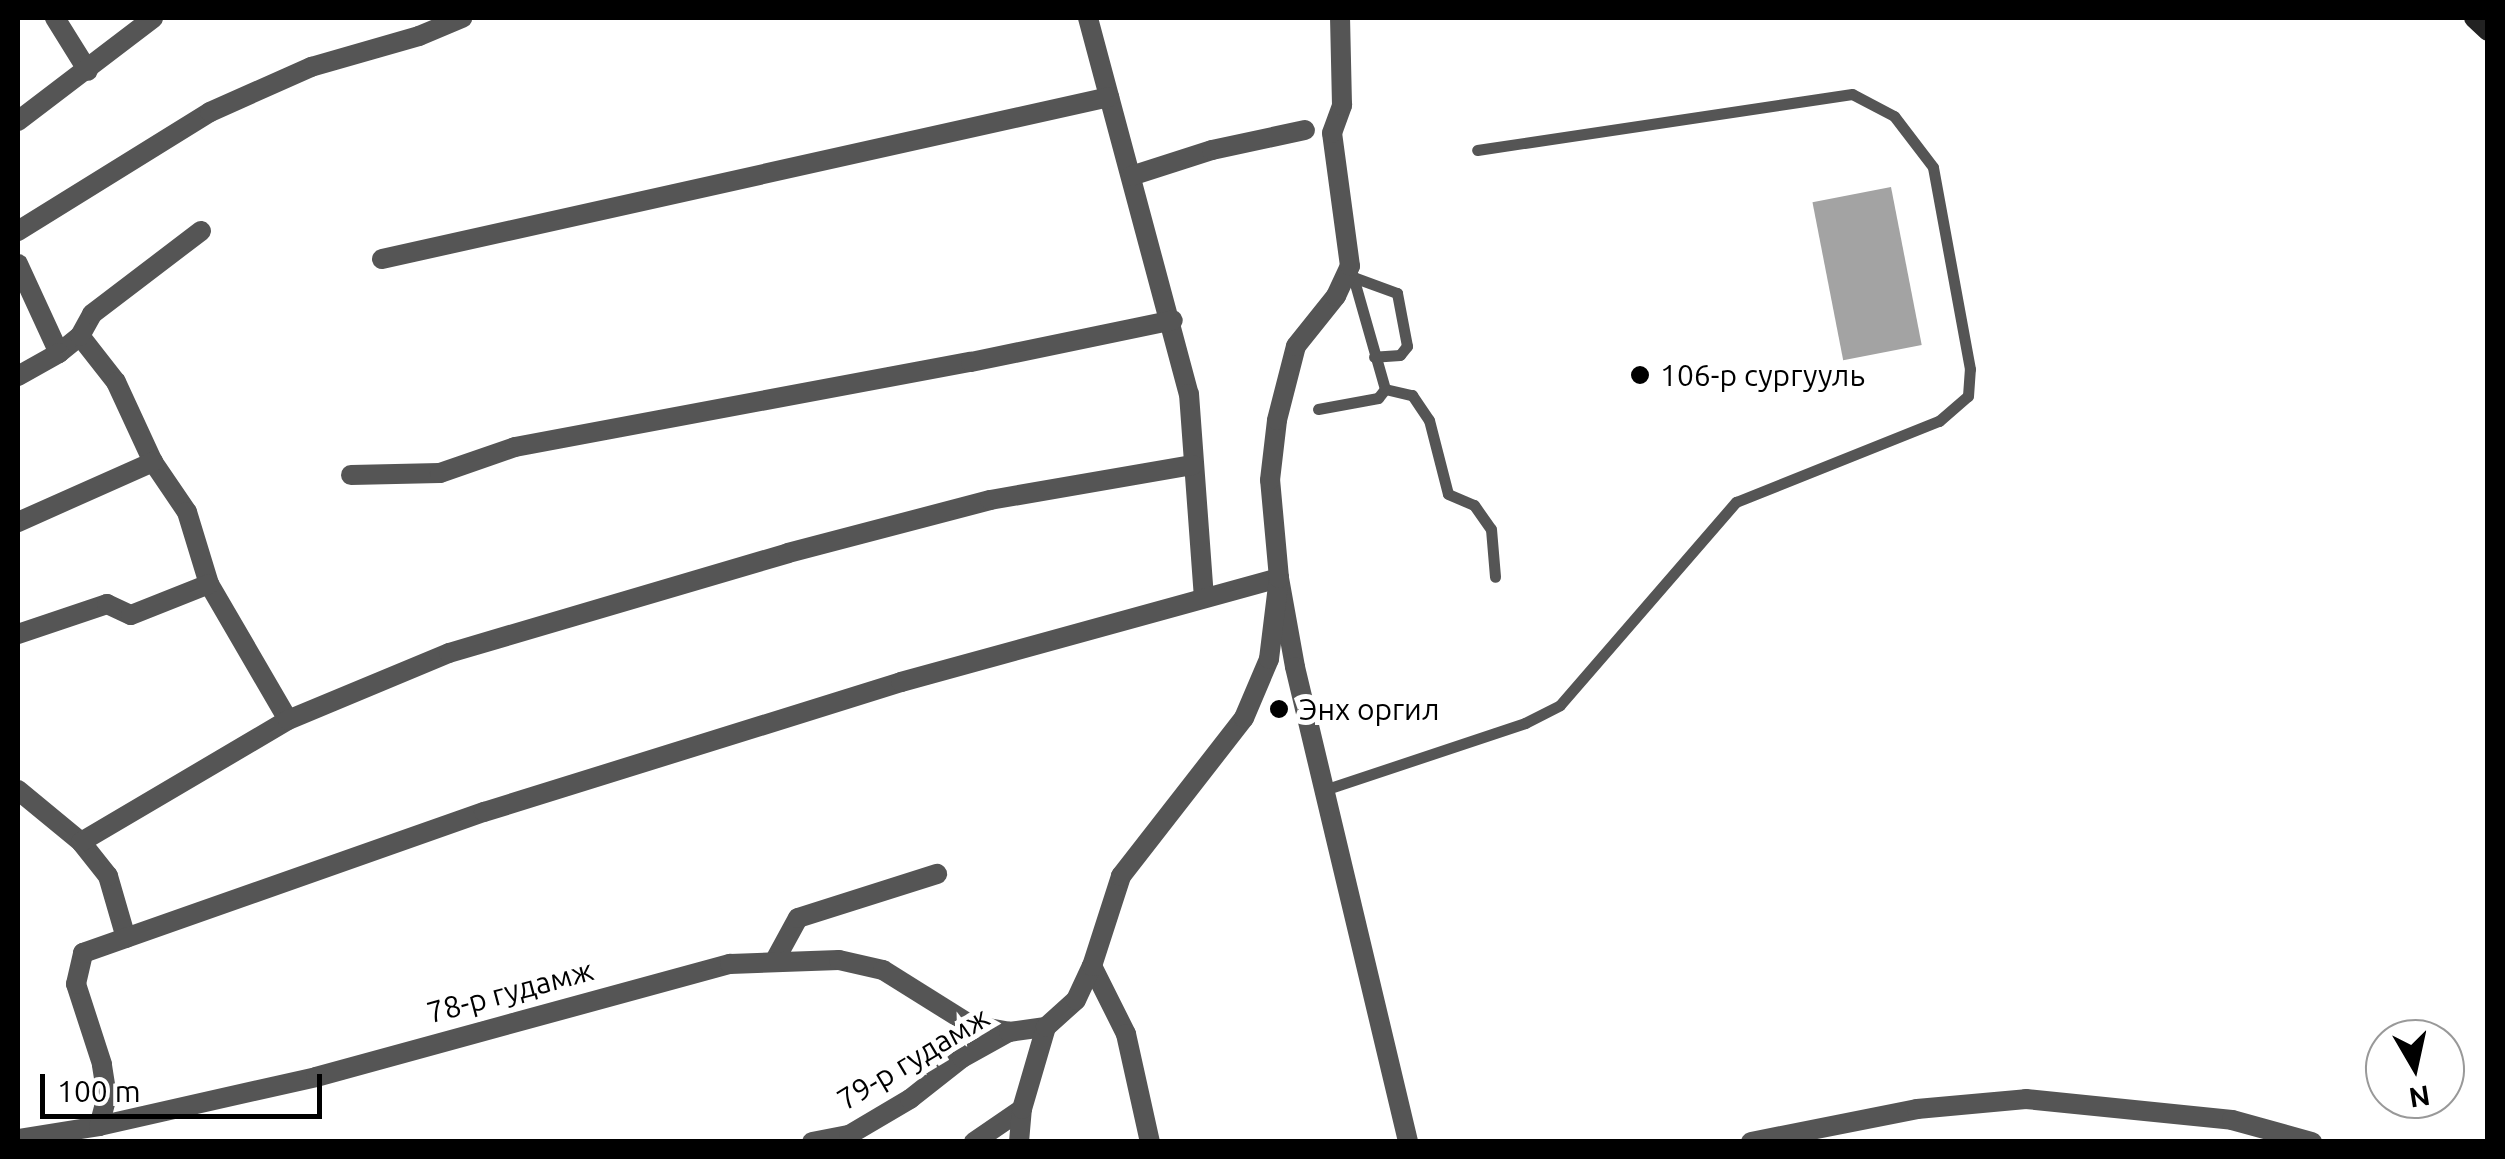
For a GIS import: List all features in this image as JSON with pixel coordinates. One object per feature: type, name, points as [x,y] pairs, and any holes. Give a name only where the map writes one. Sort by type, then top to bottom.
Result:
[{"type":"main road","points":[[2474,18],[2488,32]]},
{"type":"street","points":[[54,18],[88,71]]},
{"type":"street","points":[[18,121],[153,18]]},
{"type":"street","points":[[18,231],[210,112],[311,67],[419,36],[462,18]]},
{"type":"street","points":[[1088,18],[1189,394],[1204,596]]},
{"type":"street","points":[[1340,18],[1342,104],[1332,133],[1351,272],[1296,346],[1277,420],[1270,480],[1278,578],[1408,1142]]},
{"type":"street","points":[[382,259],[1109,96]]},
{"type":"street","points":[[1132,176],[1212,150],[1305,130]]},
{"type":"street","points":[[18,376],[80,336],[92,314],[201,232]]},
{"type":"street","points":[[18,264],[59,352]]},
{"type":"street","points":[[351,475],[440,472],[515,446],[972,362],[1172,320]]},
{"type":"street","points":[[80,336],[116,382],[152,462],[187,512],[209,584],[288,720]]},
{"type":"street","points":[[18,522],[152,462]]},
{"type":"street","points":[[81,842],[288,720],[448,653],[788,552],[990,500],[1193,465]]},
{"type":"street","points":[[98,1126],[106,1096],[102,1064],[76,984],[83,954],[484,812],[901,682],[1278,578]]},
{"type":"street","points":[[1019,1142],[1022,1110],[1046,1028],[1076,1000],[1092,966],[1120,876],[1244,718],[1269,659],[1278,578]]},
{"type":"street","points":[[18,634],[107,604],[132,614],[209,584]]},
{"type":"street","points":[[18,790],[81,842],[108,876],[126,938]]},
{"type":"street","points":[[774,962],[798,918],[937,874]]},
{"type":"street","name":"78-р гудамж","points":[[18,1139],[98,1126],[316,1077],[730,964],[839,960],[883,970],[971,1025],[1009,1032]]},
{"type":"street","points":[[1092,966],[1126,1034],[1150,1142]]},
{"type":"street","name":"79-р гудамж","points":[[812,1142],[850,1135],[910,1099],[962,1058],[1009,1032],[1046,1028]]},
{"type":"street","points":[[1751,1142],[1917,1109],[2026,1099],[2232,1120],[2312,1142]]},
{"type":"street","points":[[974,1142],[1022,1110]]},
{"type":"lane","points":[[1324,790],[1525,723],[1560,705],[1736,502],[1939,421],[1968,396],[1970,369],[1933,168],[1894,116],[1852,94],[1476,150]]},
{"type":"lane","points":[[1351,272],[1397,293],[1407,346],[1400,356],[1374,357]]},
{"type":"lane","points":[[1351,272],[1385,388]]},
{"type":"lane","points":[[1318,409],[1378,398],[1385,388]]},
{"type":"lane","points":[[1385,388],[1412,394],[1429,420],[1448,494],[1474,505],[1491,529],[1495,577]]},
{"type":"shaded area","points":[[1891,187],[1922,345],[1843,360],[1812,202]]},
{"type":"place","name":"106-р сургууль","points":[[1640,375]]},
{"type":"place","name":"Энх оргил","points":[[1279,709]]}]
